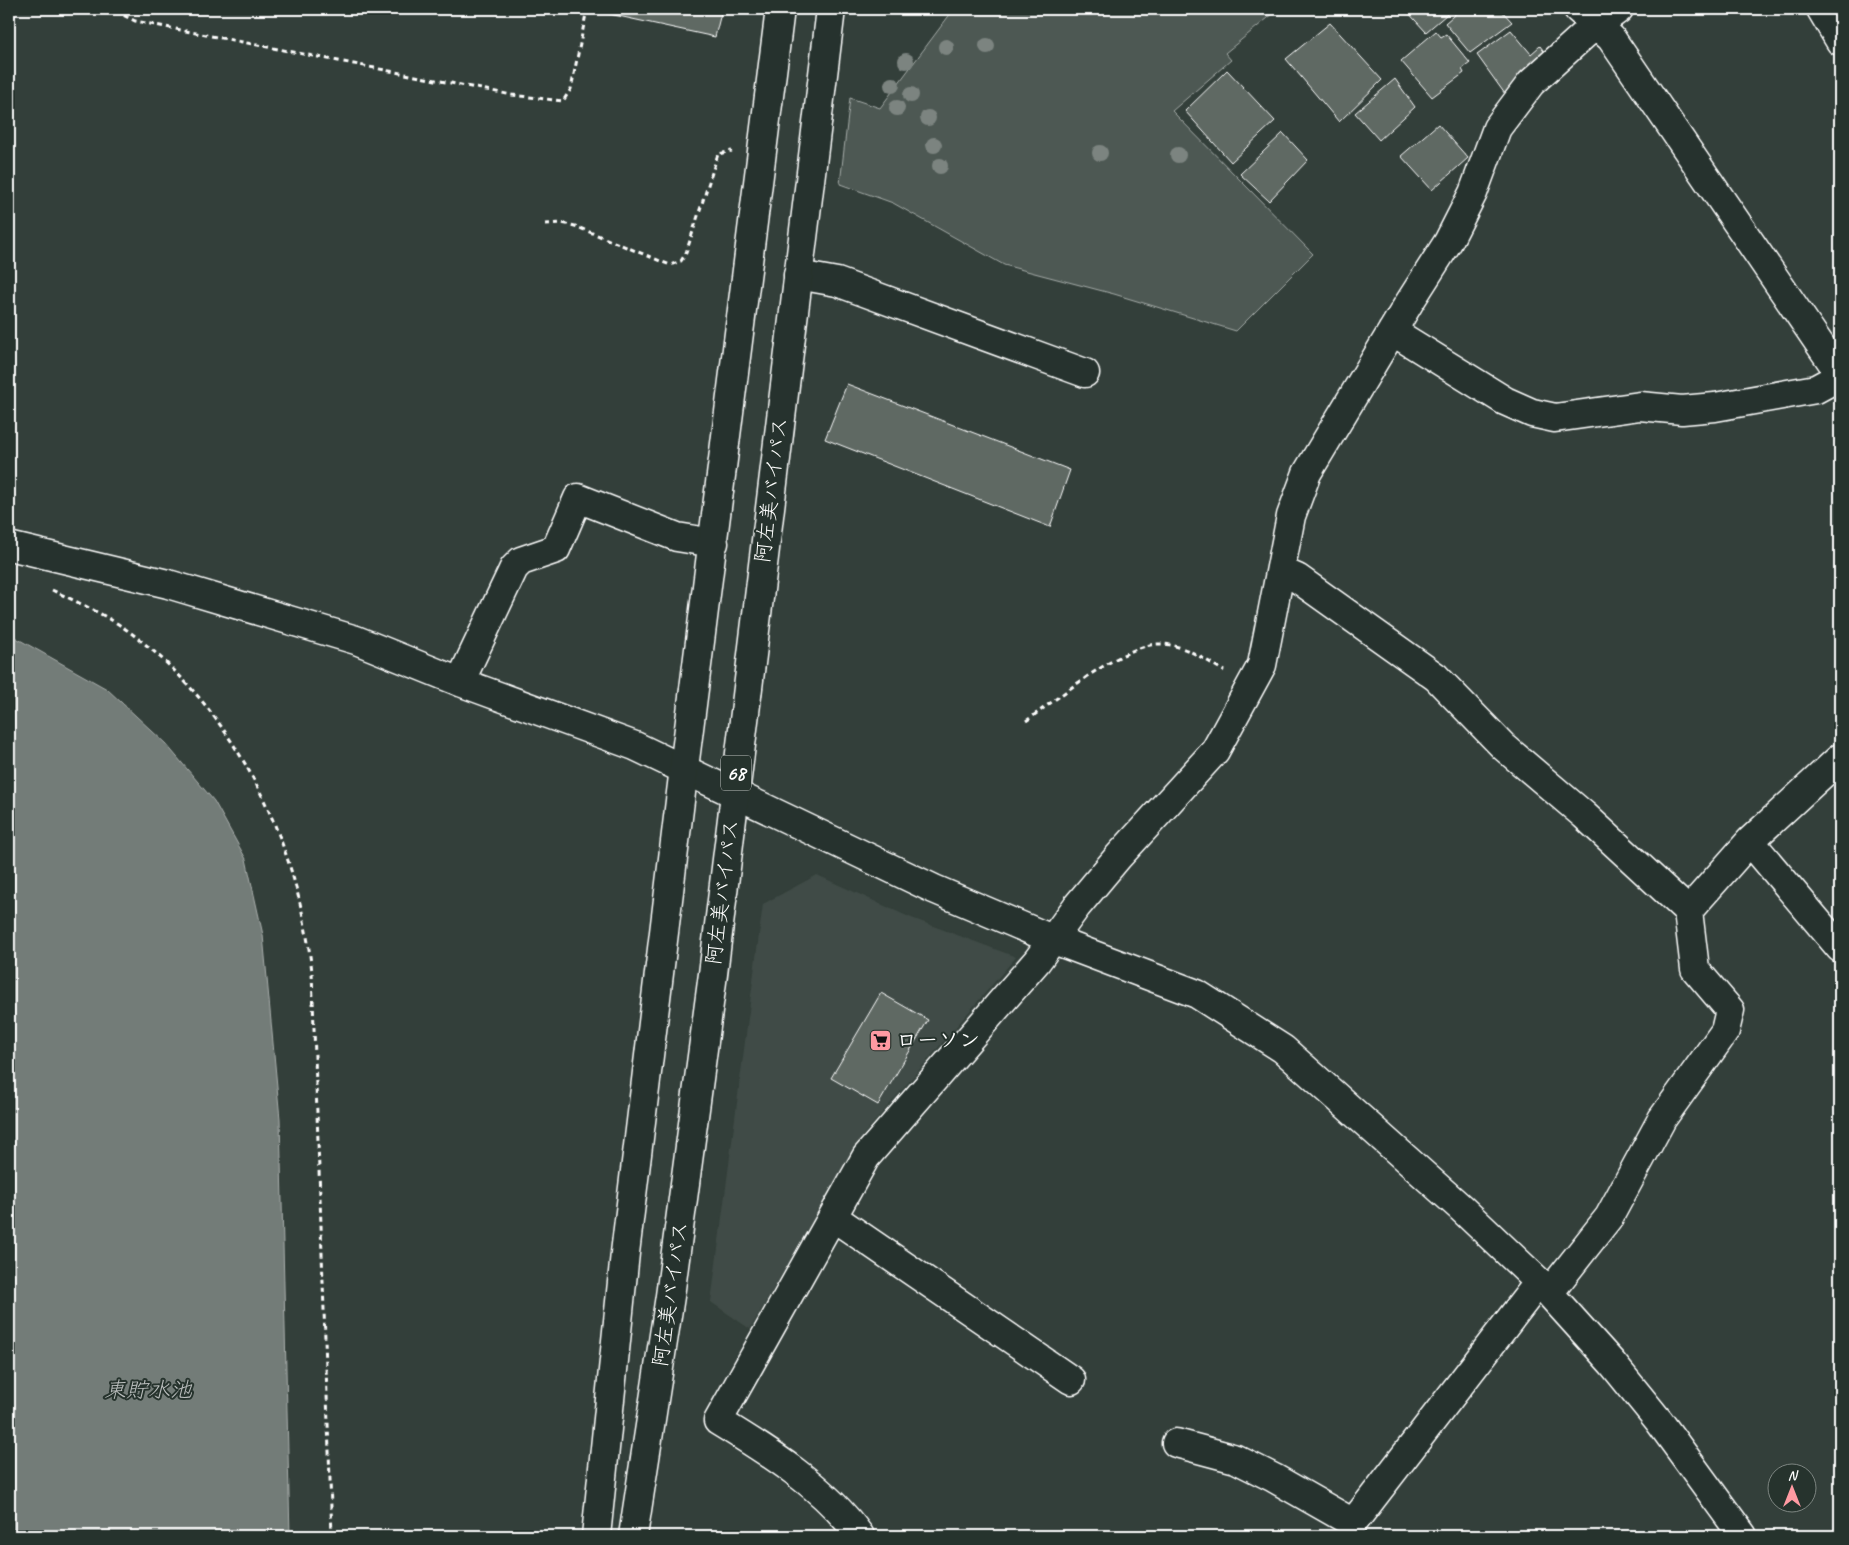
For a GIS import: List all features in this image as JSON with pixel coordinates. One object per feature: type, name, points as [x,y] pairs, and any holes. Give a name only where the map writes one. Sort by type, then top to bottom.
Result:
[{"type":"street","points":[[596,1536],[625,1253],[780,9]]},
{"type":"street","name":"阿左美バイパス","points":[[633,1536],[670,1296],[713,974],[831,9]]},
{"type":"street","points":[[1821,9],[1840,41]]},
{"type":"street","points":[[860,1536],[840,1511],[771,1454],[718,1421],[866,1157],[1054,940],[1077,906],[1118,857],[1215,751],[1262,664],[1291,516],[1307,474],[1392,331],[1448,242],[1473,193],[1497,128],[1531,82],[1592,12],[1840,375],[1816,389],[1715,407],[1682,410],[1640,406],[1555,418],[1532,414],[1504,401],[1392,331]]},
{"type":"street","points":[[798,275],[837,282],[1085,373]]},
{"type":"street","points":[[460,682],[514,568],[521,561],[556,549],[578,498],[676,537],[714,543]]},
{"type":"street","points":[[9,546],[168,584],[356,640],[460,682],[635,746],[907,877],[1054,940],[1197,994],[1283,1050],[1460,1207],[1544,1287],[1612,1363],[1658,1421],[1742,1536]]},
{"type":"street","points":[[1176,1443],[1236,1459],[1274,1478],[1353,1523],[1544,1287],[1609,1217],[1662,1119],[1725,1031],[1730,1010],[1695,969],[1688,911],[1584,815],[1504,747],[1436,677],[1297,578],[1281,572]]},
{"type":"street","points":[[1688,911],[1750,841],[1840,758]]},
{"type":"street","points":[[1750,841],[1840,948]]},
{"type":"street","points":[[833,1217],[1071,1380]]},
{"type":"path","points":[[118,9],[121,14],[135,21],[512,95],[564,101],[571,89],[586,9]]},
{"type":"path","points":[[545,224],[562,223],[575,226],[670,265],[681,262],[686,253],[718,154],[726,151],[738,151],[762,154]]},
{"type":"path","points":[[45,587],[134,635],[190,687],[221,728],[252,777],[277,828],[295,881],[308,937],[312,972],[332,1536]]},
{"type":"path","points":[[1026,721],[1118,657],[1144,645],[1161,644],[1188,650],[1250,686]]},
{"type":"shaded area","points":[[958,9],[1279,9],[1225,53],[1231,60],[1172,111],[1313,254],[1236,331],[1114,294],[1004,265],[893,203],[840,184],[850,98],[880,108],[951,13]]},
{"type":"shaded area","points":[[817,875],[909,917],[1016,957],[864,1134],[750,1329],[711,1302],[763,904]]},
{"type":"water","name":"東貯水池","points":[[9,634],[107,689],[166,744],[214,801],[246,859],[263,935],[280,1119],[290,1536],[9,1536]]},
{"type":"building","points":[[601,9],[722,9],[715,37],[600,12]]},
{"type":"building","points":[[1405,9],[1453,9],[1426,32]]},
{"type":"building","points":[[1461,9],[1500,9],[1512,22],[1470,53],[1445,23]]},
{"type":"building","points":[[1330,23],[1382,80],[1339,122],[1286,59]]},
{"type":"building","points":[[1511,30],[1531,54],[1540,46],[1546,54],[1513,97],[1505,94],[1477,55]]},
{"type":"building","points":[[1436,31],[1441,37],[1446,34],[1470,63],[1462,69],[1464,73],[1432,97],[1401,61]]},
{"type":"building","points":[[1227,70],[1275,121],[1231,162],[1185,111]]},
{"type":"building","points":[[1395,79],[1415,107],[1379,140],[1355,113]]},
{"type":"building","points":[[1438,124],[1468,158],[1432,190],[1401,156]]},
{"type":"building","points":[[1283,133],[1308,160],[1269,201],[1240,174]]},
{"type":"building","points":[[847,384],[1070,470],[1050,527],[825,439]]},
{"type":"building","points":[[881,993],[928,1020],[878,1105],[831,1078]]},
{"type":"place","name":"ローソン","points":[[880,1040]]}]
